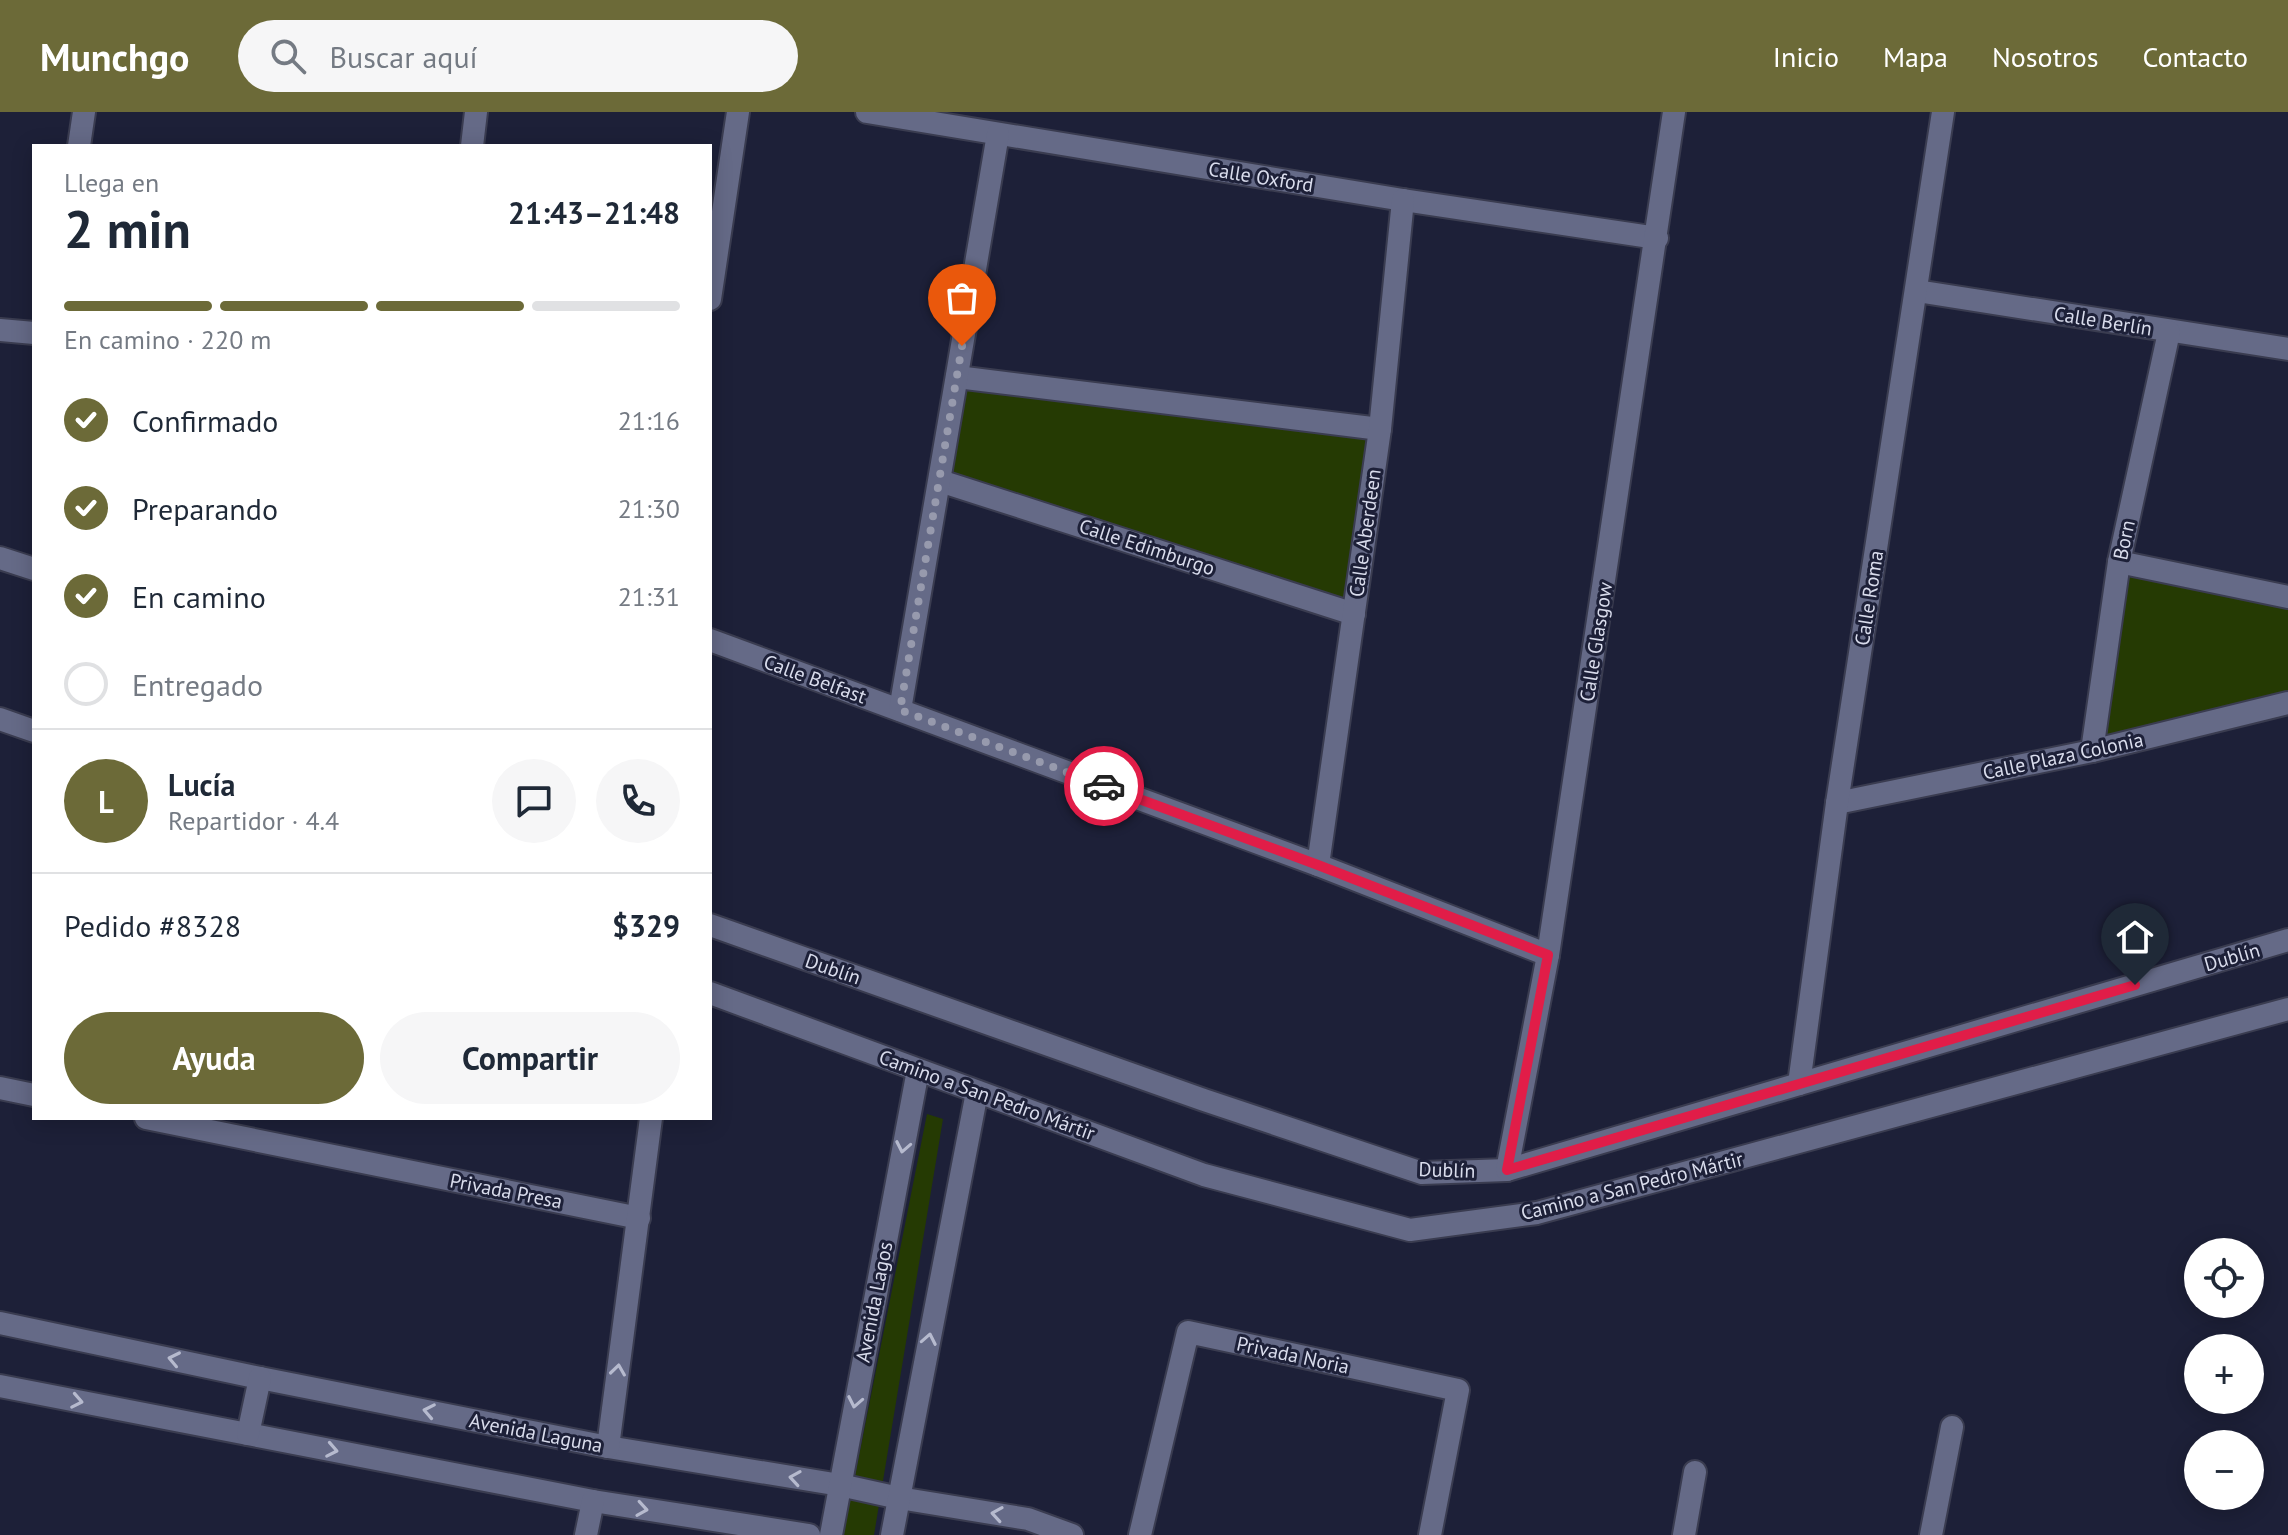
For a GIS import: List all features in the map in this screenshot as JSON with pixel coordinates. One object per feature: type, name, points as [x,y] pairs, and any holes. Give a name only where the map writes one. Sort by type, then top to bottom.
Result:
[{"type":"street","points":[[79,144],[84,112]]},
{"type":"street","points":[[472,144],[476,112]]},
{"type":"street","points":[[712,286],[738,112]]},
{"type":"street","name":"Calle Oxford","points":[[867,112],[1403,200],[1657,238]]},
{"type":"street","name":"Calle Glasgow","points":[[1507,1170],[1548,955],[1674,112]]},
{"type":"street","name":"Calle Roma","points":[[1799,1084],[1837,803],[1943,112]]},
{"type":"street","points":[[900,710],[998,134]]},
{"type":"street","name":"Calle Aberdeen","points":[[1318,865],[1380,429],[1403,200]]},
{"type":"street","name":"Calle Berlín","points":[[1917,291],[2288,349]]},
{"type":"street","points":[[0,330],[32,333]]},
{"type":"street","name":"Born","points":[[2092,751],[2119,562],[2169,332]]},
{"type":"street","points":[[957,377],[1380,429]]},
{"type":"street","name":"Calle Edimburgo","points":[[940,481],[1354,614]]},
{"type":"street","points":[[0,558],[32,568]]},
{"type":"street","points":[[2119,562],[2288,597]]},
{"type":"street","name":"Calle Belfast","points":[[712,641],[1318,865],[1548,955]]},
{"type":"street","name":"Calle Plaza Colonia","points":[[1837,803],[2092,751],[2288,703]]},
{"type":"street","points":[[0,719],[32,730]]},
{"type":"street","name":"Dublín","points":[[712,926],[1204,1100],[1422,1173],[1507,1170],[2288,940]]},
{"type":"street","name":"Camino a San Pedro Mártir","points":[[712,994],[1204,1175],[1410,1230],[1537,1213],[2288,1009]]},
{"type":"street","name":"Avenida Lagos","points":[[831,1535],[918,1070]]},
{"type":"street","points":[[0,1088],[32,1095]]},
{"type":"street","points":[[892,1535],[977,1092]]},
{"type":"street","name":"Privada Presa","points":[[156,1120],[639,1218]]},
{"type":"street","points":[[608,1447],[651,1120]]},
{"type":"street","name":"Avenida Laguna","points":[[0,1323],[608,1447],[1028,1519],[1072,1535]]},
{"type":"street","name":"Privada Noria","points":[[1140,1535],[1188,1332],[1458,1390],[1430,1535]]},
{"type":"street","points":[[248,1434],[260,1378]]},
{"type":"street","points":[[0,1386],[593,1501],[809,1535]]},
{"type":"street","points":[[1931,1535],[1952,1427]]},
{"type":"street","points":[[1684,1535],[1695,1472]]},
{"type":"street","points":[[586,1535],[593,1501]]},
{"type":"green space","points":[[964,390],[1374,438],[1347,605],[950,475]]},
{"type":"green space","points":[[2119,562],[2288,597],[2288,703],[2092,751]]},
{"type":"green space","points":[[927,1114],[943,1119],[874,1535],[837,1535],[853,1486]]},
{"type":"way so far","points":[[962,346],[900,710],[1104,786]]},
{"type":"route","points":[[1104,786],[1548,955],[1507,1170],[2135,985]]}]
